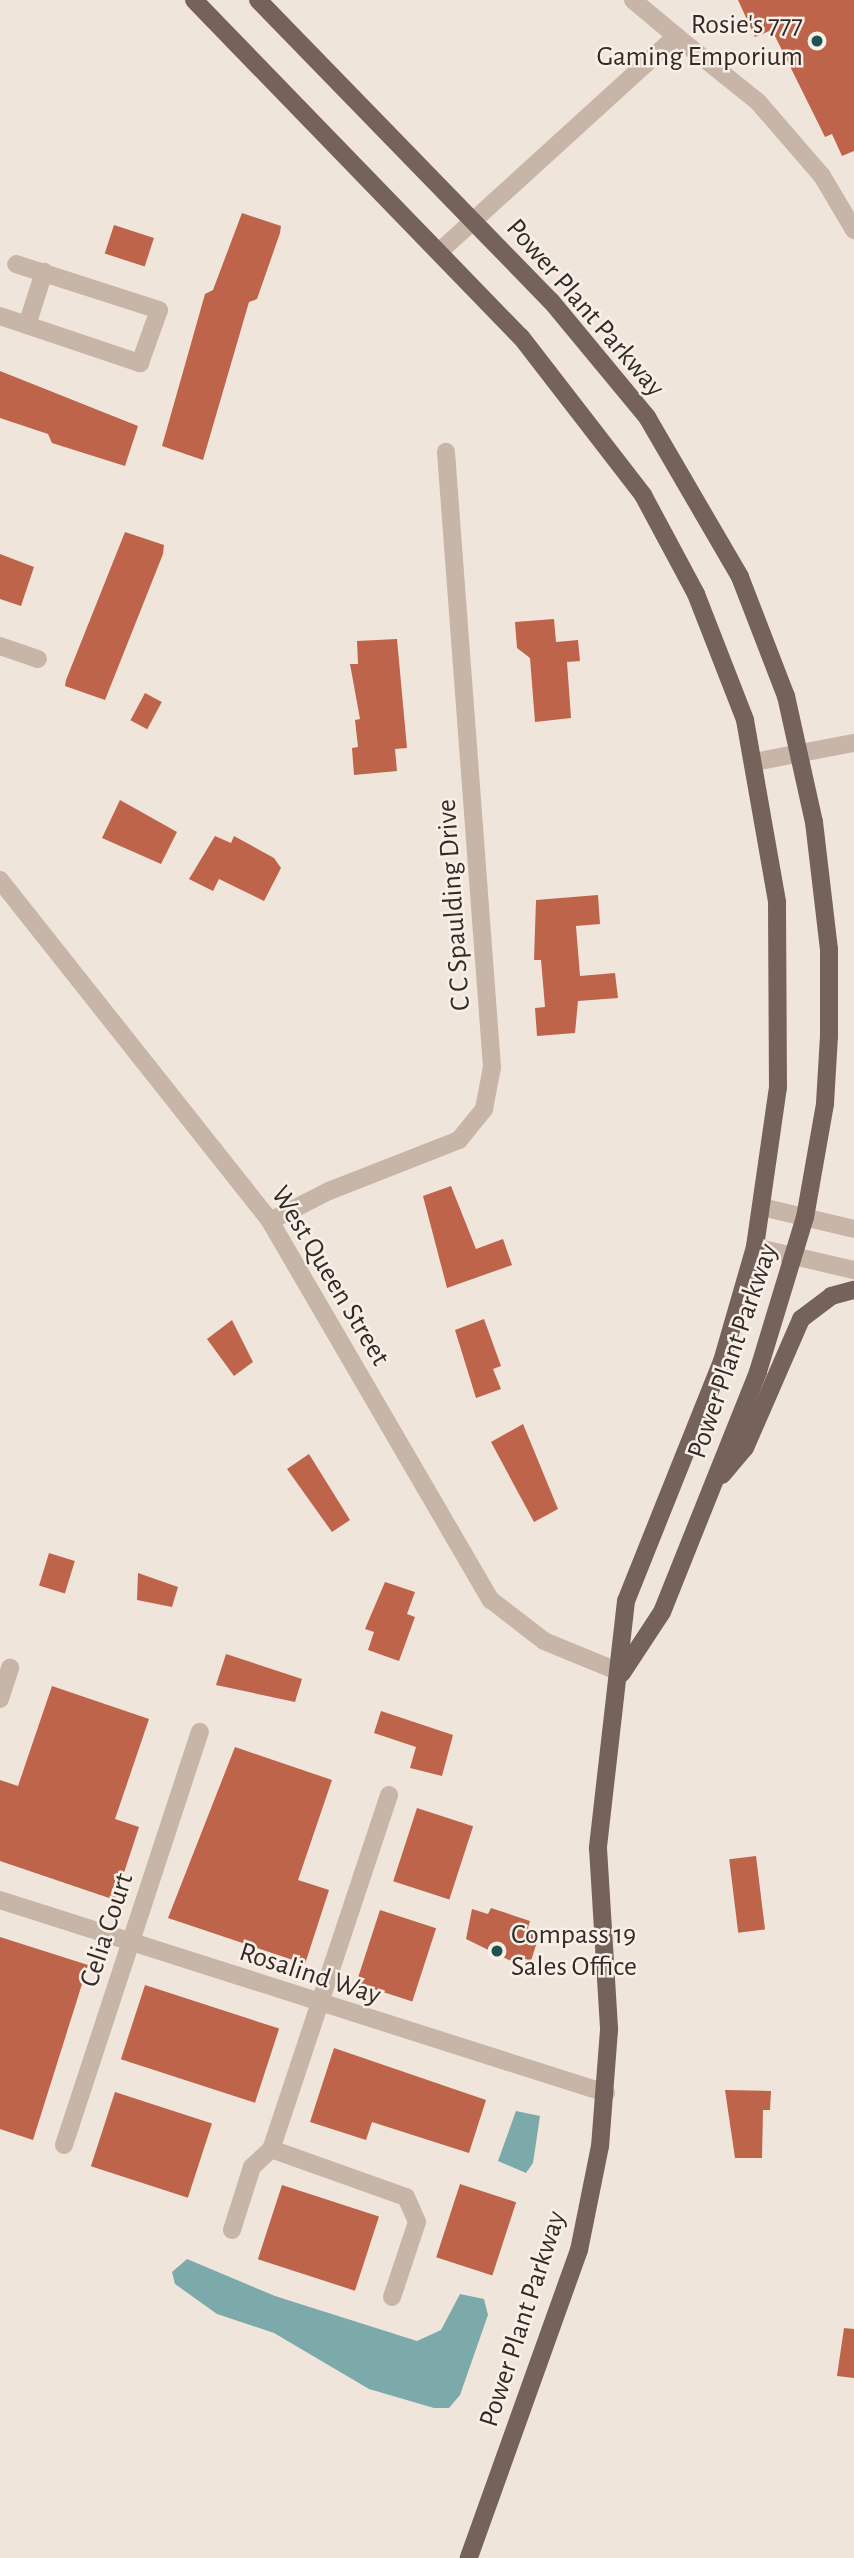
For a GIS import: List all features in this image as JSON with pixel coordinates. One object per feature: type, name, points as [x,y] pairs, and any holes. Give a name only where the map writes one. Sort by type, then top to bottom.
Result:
[{"type":"main road","name":"Power Plant Parkway","points":[[194,0],[439,252],[564,386],[643,495],[726,667],[754,762],[780,947],[778,1087],[755,1247],[722,1361],[626,1601],[622,1673],[598,1848],[607,1985],[606,2093],[579,2250],[470,2558]]},
{"type":"main road","name":"Power Plant Parkway","points":[[258,0],[473,220],[599,355],[684,472],[750,602],[799,753],[829,948],[825,1104],[805,1217],[796,1256],[713,1485],[662,1612],[622,1673]]},
{"type":"main road","points":[[713,1485],[745,1448],[801,1318],[831,1296],[854,1290]]},
{"type":"street","points":[[633,0],[758,102],[822,176],[854,230]]},
{"type":"street","points":[[439,252],[676,36]]},
{"type":"street","points":[[0,316],[140,363],[159,310],[16,264]]},
{"type":"street","points":[[27,326],[44,272]]},
{"type":"street","name":"C C Spaulding Drive","points":[[271,1221],[328,1191],[460,1140],[484,1109],[492,1067],[446,452]]},
{"type":"street","points":[[0,646],[38,659]]},
{"type":"street","points":[[754,762],[854,743]]},
{"type":"street","name":"West Queen Street","points":[[0,880],[271,1221],[491,1600],[544,1641],[622,1673]]},
{"type":"street","points":[[762,1207],[854,1229]]},
{"type":"street","points":[[755,1247],[854,1270]]},
{"type":"street","points":[[0,1699],[10,1668]]},
{"type":"street","name":"Celia Court","points":[[64,2145],[200,1732]]},
{"type":"street","points":[[232,2230],[252,2167],[271,2149],[389,1795]]},
{"type":"street","name":"Rosalind Way","points":[[0,1900],[319,2004],[606,2093]]},
{"type":"street","points":[[271,2149],[406,2197],[417,2222],[392,2297]]},
{"type":"water","points":[[516,2111],[540,2116],[533,2163],[526,2173],[498,2161]]},
{"type":"water","points":[[187,2259],[275,2296],[417,2341],[441,2330],[460,2294],[484,2299],[488,2315],[460,2395],[449,2408],[434,2408],[369,2389],[274,2333],[217,2314],[175,2284],[172,2272]]},
{"type":"building","name":"Rosie's 777 Gaming Emporium","points":[[738,0],[854,0],[854,151],[842,156],[832,134],[825,137],[772,30],[755,37]]},
{"type":"building","points":[[242,213],[281,226],[280,233],[257,299],[249,302],[203,460],[162,446],[205,294],[213,290]]},
{"type":"building","points":[[114,225],[154,238],[145,267],[105,254]]},
{"type":"building","points":[[0,371],[138,426],[125,466],[52,443],[48,434],[0,418]]},
{"type":"building","points":[[125,532],[164,545],[163,554],[105,700],[65,686]]},
{"type":"building","points":[[0,554],[34,567],[21,606],[0,599]]},
{"type":"building","points":[[554,619],[556,642],[578,640],[580,661],[567,662],[571,718],[535,722],[530,658],[517,648],[515,622]]},
{"type":"building","points":[[397,639],[407,748],[395,749],[397,771],[354,775],[352,748],[358,747],[355,720],[360,719],[350,664],[358,664],[357,641]]},
{"type":"building","points":[[145,693],[162,702],[147,729],[130,720]]},
{"type":"building","points":[[120,800],[177,832],[161,864],[102,838]]},
{"type":"building","points":[[215,836],[231,843],[234,836],[274,858],[281,868],[264,901],[219,879],[213,891],[189,879]]},
{"type":"building","points":[[598,895],[600,924],[576,926],[580,976],[615,973],[618,998],[578,1001],[575,1033],[537,1036],[535,1008],[545,1007],[541,960],[534,960],[536,900]]},
{"type":"building","points":[[451,1186],[476,1249],[503,1239],[512,1265],[447,1288],[423,1196]]},
{"type":"building","points":[[484,1319],[501,1366],[493,1369],[501,1389],[476,1398],[455,1330]]},
{"type":"building","points":[[232,1320],[253,1362],[234,1376],[207,1339]]},
{"type":"building","points":[[523,1424],[558,1509],[534,1522],[491,1442]]},
{"type":"building","points":[[309,1454],[350,1520],[332,1532],[287,1469]]},
{"type":"building","points":[[49,1553],[75,1561],[65,1593],[39,1586]]},
{"type":"building","points":[[138,1573],[178,1587],[172,1607],[137,1600]]},
{"type":"building","points":[[385,1582],[415,1592],[407,1614],[415,1617],[399,1661],[368,1650],[374,1632],[365,1629]]},
{"type":"building","points":[[226,1654],[302,1679],[295,1702],[216,1685]]},
{"type":"building","points":[[52,1686],[149,1719],[115,1819],[139,1827],[115,1900],[0,1861],[0,1780],[18,1786]]},
{"type":"building","points":[[381,1711],[453,1735],[442,1776],[410,1768],[416,1747],[374,1733]]},
{"type":"building","points":[[235,1747],[332,1780],[298,1880],[329,1890],[305,1964],[168,1918]]},
{"type":"building","points":[[417,1808],[473,1826],[449,1899],[393,1881]]},
{"type":"building","points":[[756,1856],[765,1929],[738,1933],[729,1859]]},
{"type":"building","points":[[491,1908],[530,1921],[528,1928],[540,1932],[531,1961],[515,1955],[513,1962],[466,1939],[472,1909],[488,1914]]},
{"type":"building","points":[[380,1910],[436,1928],[412,2001],[356,1983]]},
{"type":"building","points":[[0,1937],[88,1965],[33,2140],[0,2129]]},
{"type":"building","points":[[145,1985],[279,2029],[255,2103],[121,2059]]},
{"type":"building","points":[[334,2048],[486,2100],[469,2153],[372,2122],[366,2140],[310,2122]]},
{"type":"building","points":[[725,2090],[771,2091],[770,2110],[763,2110],[762,2158],[735,2158]]},
{"type":"building","points":[[115,2092],[212,2124],[188,2198],[91,2166]]},
{"type":"building","points":[[460,2184],[516,2202],[492,2275],[436,2257]]},
{"type":"building","points":[[282,2185],[379,2217],[355,2291],[258,2259]]},
{"type":"building","points":[[844,2328],[854,2329],[854,2378],[837,2376]]},
{"type":"place","name":"Rosie's 777 Gaming Emporium","points":[[817,41]]},
{"type":"place","name":"Compass 19 Sales Office","points":[[497,1951]]}]
